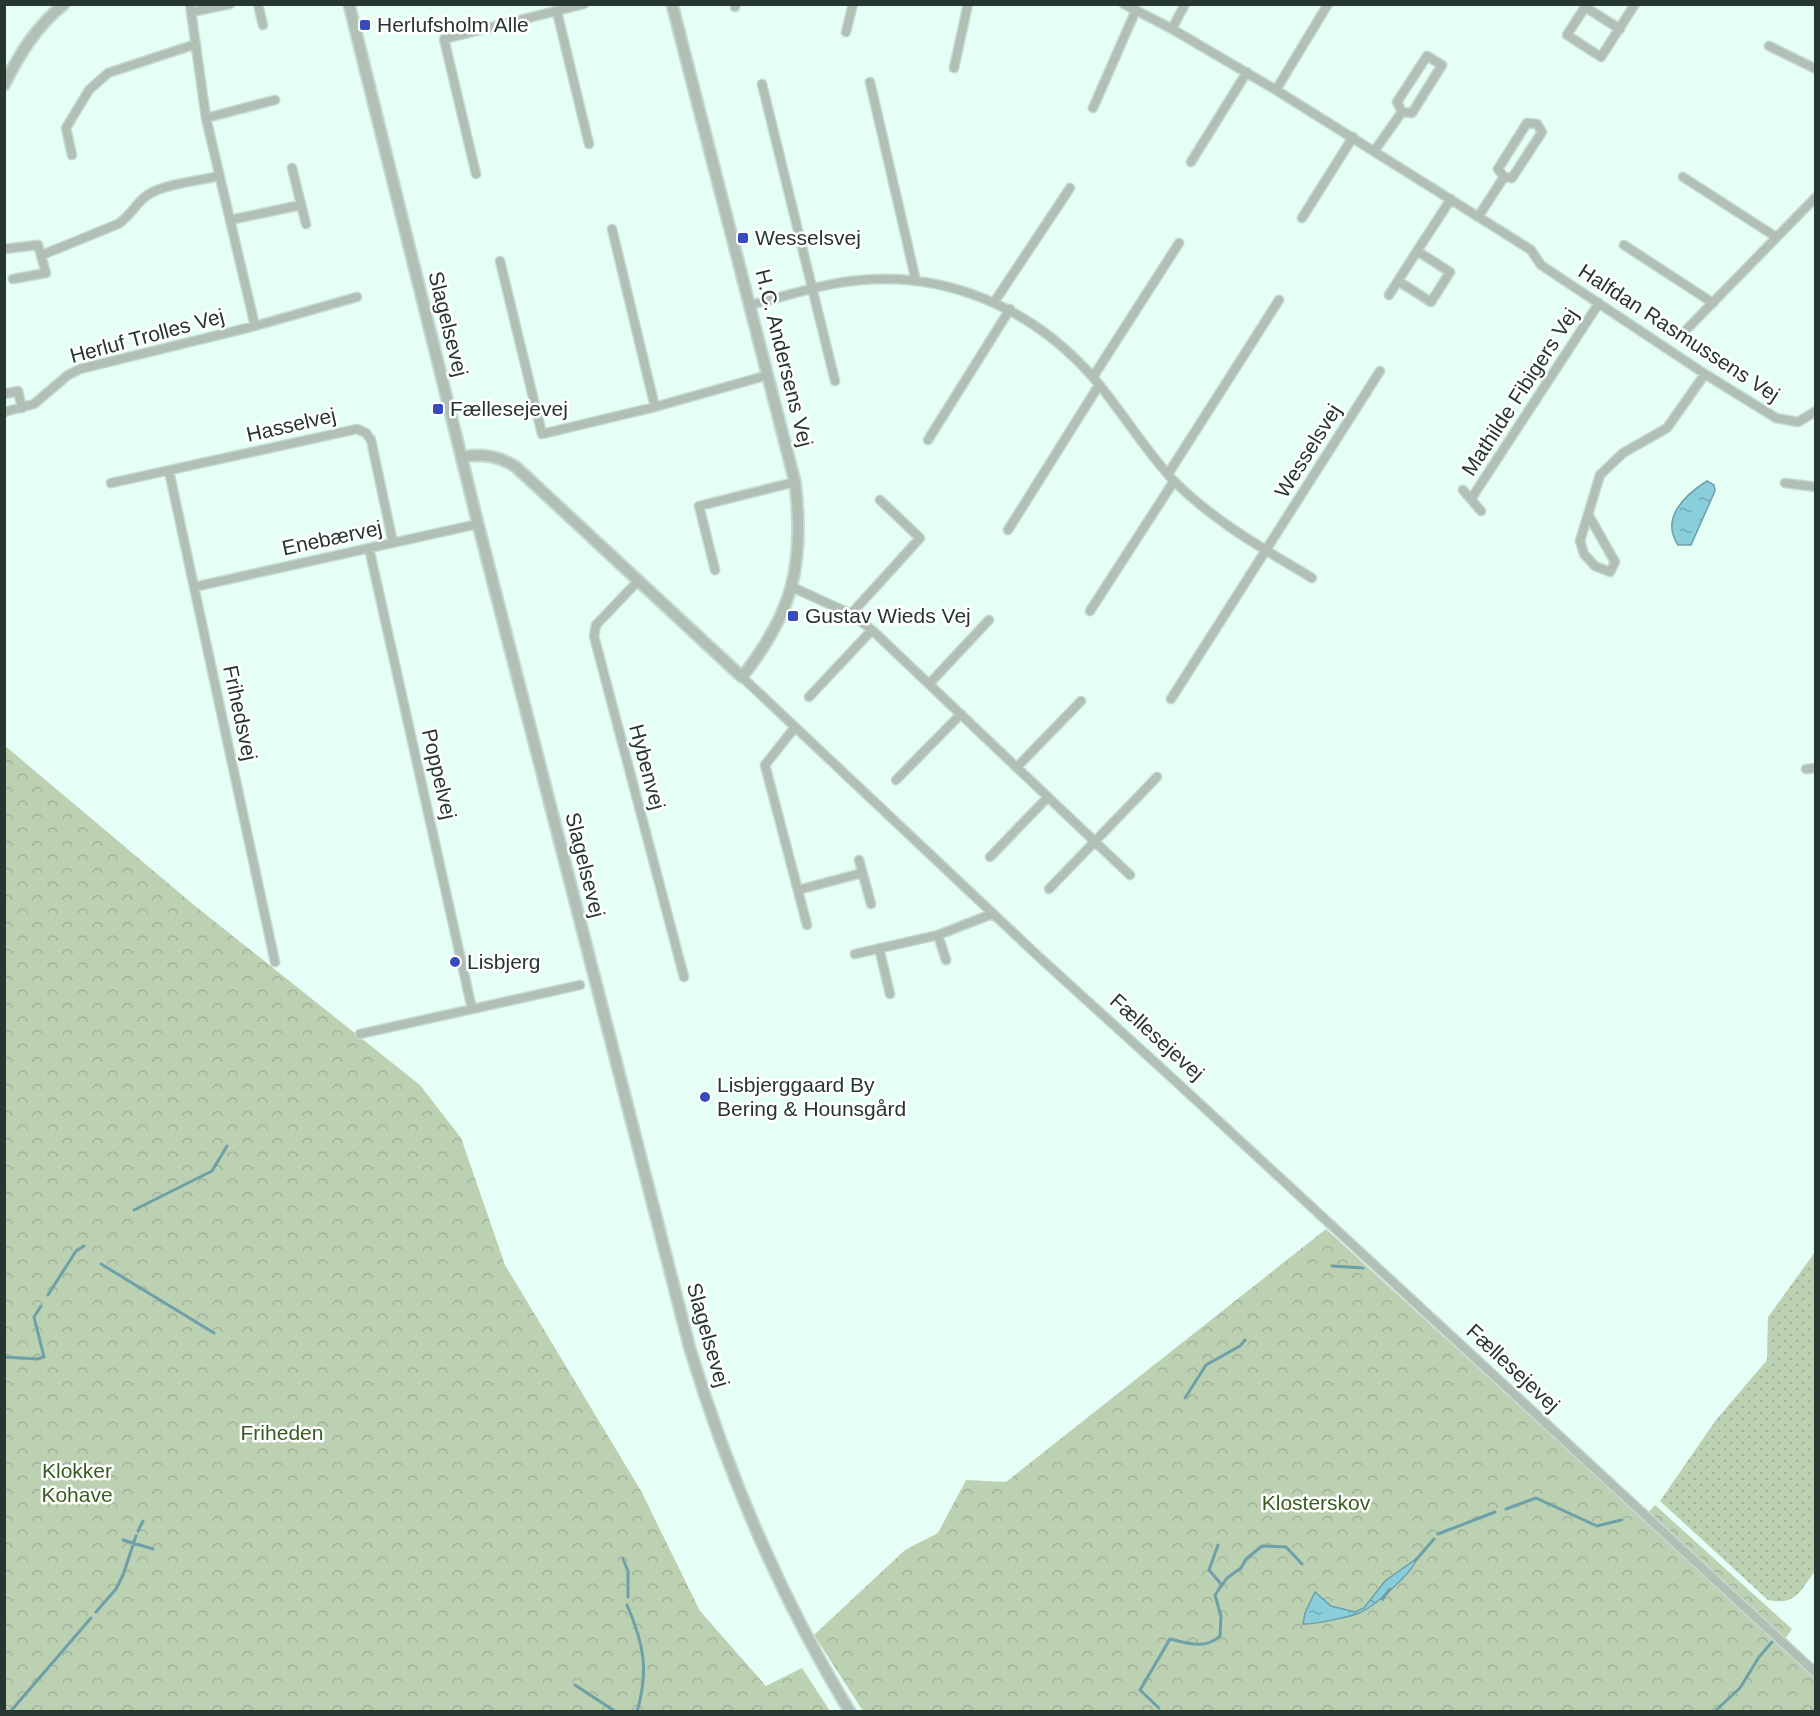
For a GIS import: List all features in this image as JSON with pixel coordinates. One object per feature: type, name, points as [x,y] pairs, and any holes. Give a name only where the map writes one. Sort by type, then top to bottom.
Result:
[{"type":"street","name":"Herluf Trolles Vej","points":[[230,4],[191,8],[206,118],[255,326]]},
{"type":"street","points":[[258,4],[263,25]]},
{"type":"street","name":"Slagelsevej","points":[[349,4],[478,524],[690,1349],[714,1430],[752,1524],[785,1597],[850,1712]]},
{"type":"street","points":[[476,174],[444,39],[584,4]]},
{"type":"street","name":"H.C. Andersens Vej","points":[[672,4],[795,482],[800,521],[798,554],[792,587],[769,642],[742,677]]},
{"type":"street","points":[[846,32],[853,4]]},
{"type":"street","points":[[954,68],[968,4]]},
{"type":"street","name":"Halfdan Rasmussens Vej","points":[[1124,4],[1247,72],[1375,150],[1531,250],[1541,266],[1705,374],[1785,421],[1798,422],[1815,411]]},
{"type":"street","points":[[1172,29],[1185,4]]},
{"type":"street","points":[[1276,90],[1328,4]]},
{"type":"street","points":[[1620,29],[1585,7],[1567,35],[1601,57],[1620,29],[1635,4]]},
{"type":"street","points":[[4,85],[21,51],[62,5]]},
{"type":"street","points":[[1093,108],[1136,10]]},
{"type":"street","points":[[557,12],[589,144]]},
{"type":"street","points":[[72,155],[66,128],[97,80],[108,73],[196,44]]},
{"type":"street","points":[[1769,46],[1815,69]]},
{"type":"street","points":[[1427,56],[1442,65],[1412,113],[1402,112],[1397,102],[1427,56]]},
{"type":"street","points":[[1191,162],[1247,72]]},
{"type":"street","points":[[870,82],[916,281]]},
{"type":"street","points":[[762,84],[835,381]]},
{"type":"street","points":[[206,118],[275,100]]},
{"type":"street","points":[[1375,150],[1402,112]]},
{"type":"street","points":[[1527,123],[1537,124],[1542,132],[1512,177],[1504,177],[1498,169],[1527,123]]},
{"type":"street","points":[[1302,218],[1353,137]]},
{"type":"street","points":[[292,168],[306,224]]},
{"type":"street","points":[[42,255],[118,224],[128,217],[141,200],[150,193],[218,176]]},
{"type":"street","points":[[1478,217],[1504,177]]},
{"type":"street","points":[[1683,177],[1776,237]]},
{"type":"street","points":[[995,301],[1070,188]]},
{"type":"street","points":[[1686,330],[1815,197]]},
{"type":"street","points":[[1389,295],[1451,199]]},
{"type":"street","points":[[230,220],[301,205]]},
{"type":"street","points":[[612,229],[655,407]]},
{"type":"street","points":[[1008,530],[1179,243]]},
{"type":"street","points":[[4,249],[38,245],[42,255],[46,273],[13,279]]},
{"type":"street","points":[[1624,245],[1713,303]]},
{"type":"street","points":[[1398,281],[1431,302],[1444,282],[1450,272],[1417,251]]},
{"type":"street","points":[[500,261],[542,434],[655,407],[768,375]]},
{"type":"street","points":[[750,305],[861,280],[916,281],[948,287],[995,301],[1053,337],[1096,381],[1171,477],[1210,515],[1312,578]]},
{"type":"street","name":"Herluf Trolles Vej","points":[[4,412],[34,404],[68,375],[80,369],[255,326],[357,297]]},
{"type":"street","points":[[1090,611],[1279,300]]},
{"type":"street","name":"Mathilde Fibigers Vej","points":[[1471,499],[1599,303]]},
{"type":"street","points":[[928,440],[1010,309]]},
{"type":"street","name":"Wesselsvej","points":[[1171,699],[1380,371]]},
{"type":"street","points":[[1589,516],[1616,562],[1610,572],[1595,566],[1584,554],[1580,541],[1600,475],[1623,453],[1667,428],[1705,374]]},
{"type":"street","points":[[4,393],[18,391],[22,408]]},
{"type":"street","name":"Hasselvej","points":[[111,483],[357,429],[366,433],[372,440],[393,543]]},
{"type":"street","name":"Fællesejevej","points":[[462,457],[481,454],[494,456],[516,467],[992,914],[1815,1673]]},
{"type":"street","name":"Frihedsvej","points":[[169,471],[275,962]]},
{"type":"street","points":[[715,570],[699,506],[795,482]]},
{"type":"street","points":[[1785,483],[1815,487]]},
{"type":"street","name":"Mathilde Fibigers Vej","points":[[1463,490],[1481,511]]},
{"type":"street","points":[[851,614],[920,538],[880,500]]},
{"type":"street","name":"Enebærvej","points":[[194,587],[478,524]]},
{"type":"street","name":"Poppelvej","points":[[369,548],[472,1009]]},
{"type":"street","name":"Hybenvej","points":[[638,580],[596,625],[594,636],[684,977]]},
{"type":"street","points":[[792,587],[851,614],[872,630],[1130,875]]},
{"type":"street","points":[[929,684],[989,620]]},
{"type":"street","points":[[810,697],[872,630]]},
{"type":"street","points":[[1017,767],[1081,701]]},
{"type":"street","points":[[896,780],[961,714]]},
{"type":"street","points":[[795,727],[765,765],[807,925]]},
{"type":"street","points":[[1049,889],[1157,777]]},
{"type":"street","points":[[990,857],[1048,797]]},
{"type":"street","points":[[859,860],[871,904]]},
{"type":"street","points":[[798,890],[862,873]]},
{"type":"street","points":[[855,954],[938,935],[992,914]]},
{"type":"street","points":[[938,935],[946,960]]},
{"type":"street","points":[[879,948],[890,994]]},
{"type":"street","points":[[360,1034],[580,984]]},
{"type":"green space","name":"Friheden","points":[[4,745],[194,905],[420,1085],[461,1138],[505,1265],[641,1491],[700,1611],[766,1686],[802,1668],[830,1711],[5,1711]]},
{"type":"green space","name":"Klosterskov","points":[[1326,1229],[1643,1519],[1655,1505],[1792,1629],[1780,1646],[1815,1679],[1815,1711],[863,1711],[814,1635],[905,1550],[938,1533],[966,1480],[1006,1482]]},
{"type":"green space","points":[[1815,1252],[1815,1571],[1801,1591],[1791,1599],[1768,1600],[1660,1501],[1716,1420],[1767,1360],[1768,1317]]},
{"type":"water","points":[[1707,481],[1714,485],[1715,491],[1691,545],[1678,545],[1673,535],[1673,517],[1683,500]]},
{"type":"water","points":[[1416,1559],[1414,1565],[1401,1580],[1365,1610],[1339,1619],[1303,1624],[1305,1613],[1315,1592],[1331,1606],[1355,1612],[1364,1608],[1385,1581]]},
{"type":"waterway","points":[[134,1210],[212,1171],[227,1146]]},
{"type":"waterway","points":[[48,1295],[76,1251],[84,1246]]},
{"type":"waterway","points":[[101,1264],[214,1333]]},
{"type":"waterway","points":[[1332,1266],[1363,1268]]},
{"type":"waterway","points":[[4,1357],[37,1359],[44,1357],[34,1317],[41,1306]]},
{"type":"waterway","points":[[1185,1398],[1206,1365],[1240,1346],[1245,1340]]},
{"type":"waterway","points":[[1506,1509],[1536,1498],[1597,1526],[1621,1520]]},
{"type":"waterway","points":[[1438,1534],[1495,1512]]},
{"type":"waterway","points":[[138,1531],[143,1521]]},
{"type":"waterway","points":[[96,1612],[116,1589],[136,1536]]},
{"type":"waterway","points":[[1415,1561],[1434,1539]]},
{"type":"waterway","points":[[123,1540],[153,1549]]},
{"type":"waterway","points":[[1218,1545],[1209,1570],[1221,1584]]},
{"type":"waterway","points":[[1159,1708],[1140,1690],[1170,1639],[1202,1644],[1220,1636],[1221,1616],[1215,1595],[1227,1578],[1241,1568],[1246,1559],[1262,1546],[1286,1547],[1302,1564]]},
{"type":"waterway","points":[[623,1559],[628,1571],[628,1597]]},
{"type":"waterway","points":[[1382,1599],[1390,1589]]},
{"type":"waterway","points":[[627,1605],[643,1657],[643,1683],[637,1712]]},
{"type":"waterway","points":[[10,1712],[91,1618]]},
{"type":"waterway","points":[[1714,1712],[1740,1688],[1759,1657],[1772,1642]]},
{"type":"waterway","points":[[575,1685],[616,1712]]},
{"type":"place","name":"Herlufsholm Alle","points":[[365,25]]},
{"type":"place","name":"Wesselsvej","points":[[743,238]]},
{"type":"place","name":"Fællesejevej","points":[[438,409]]},
{"type":"place","name":"Gustav Wieds Vej","points":[[793,616]]},
{"type":"place","name":"Lisbjerg","points":[[455,962]]},
{"type":"place","name":"Lisbjerggaard By Bering & Hounsgård","points":[[705,1097]]},
{"type":"park label","name":"Klokker Kohave","points":[[77,1483]]}]
